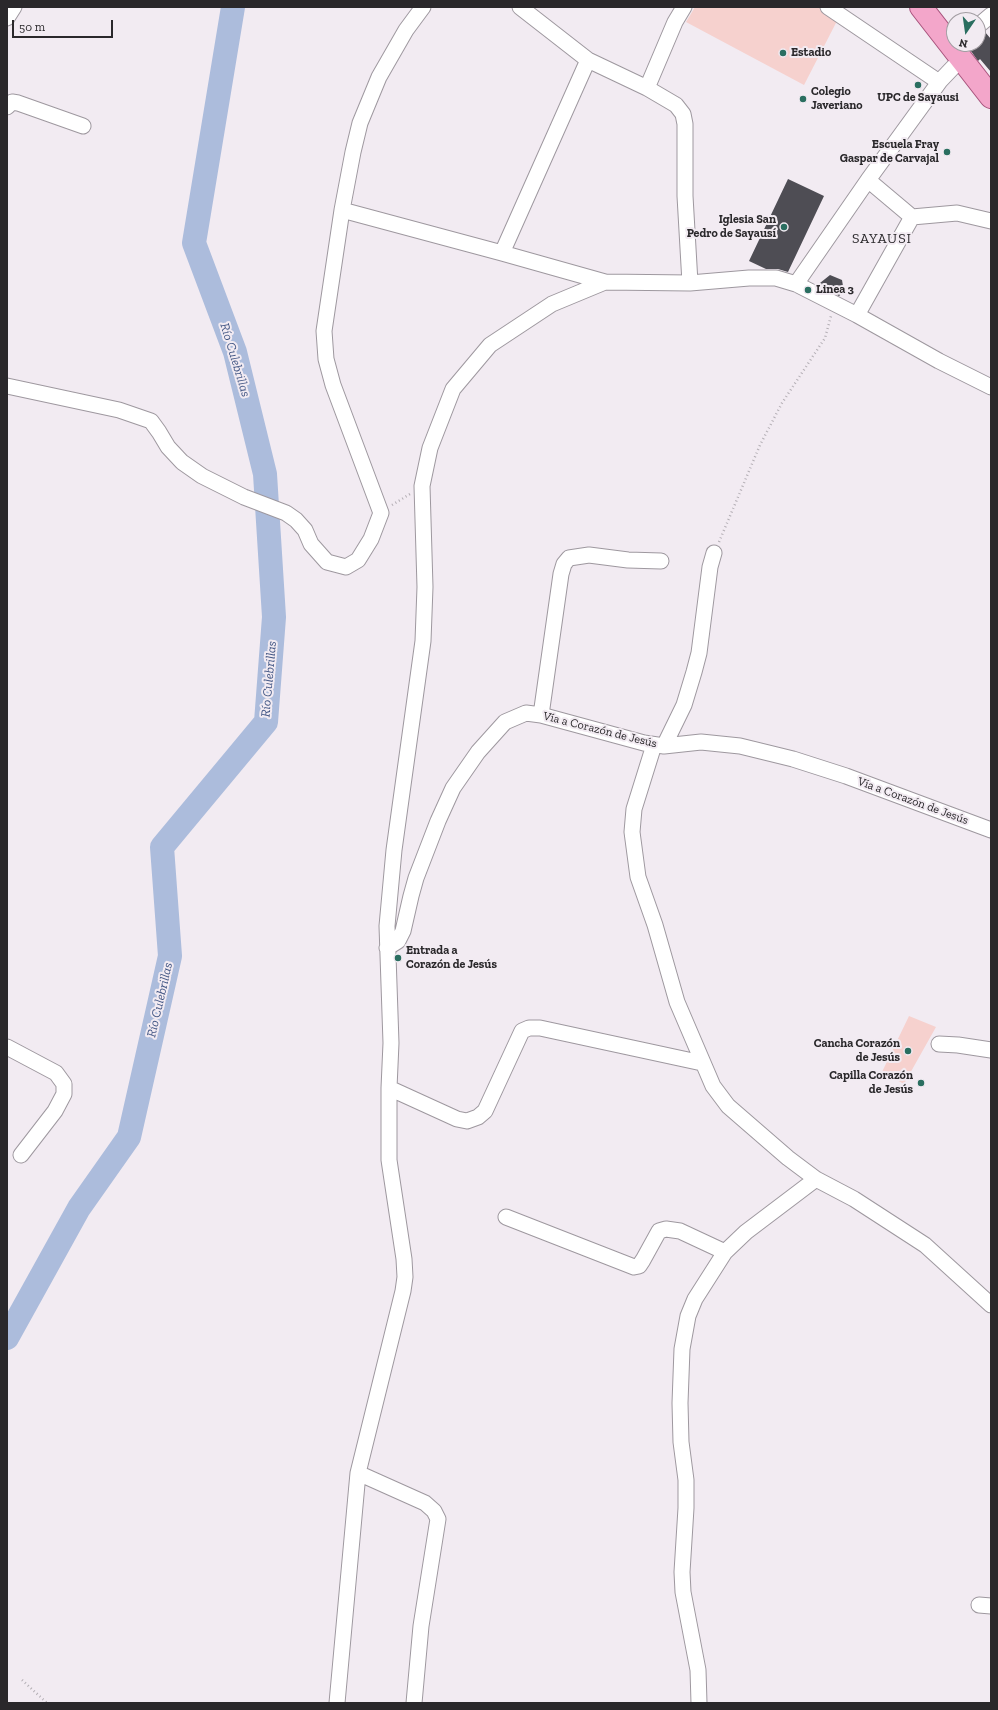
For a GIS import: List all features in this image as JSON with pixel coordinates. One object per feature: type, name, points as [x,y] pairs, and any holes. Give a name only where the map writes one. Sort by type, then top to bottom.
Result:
[{"type":"main road","points":[[920,7],[946,37]]},
{"type":"main road","points":[[959,52],[991,98]]},
{"type":"street","points":[[7,18],[14,7]]},
{"type":"street","points":[[7,386],[141,416],[151,421],[168,447],[182,462],[202,476],[244,497],[286,513],[296,520],[305,530],[311,544],[327,562],[346,567],[358,560],[371,538],[381,513],[333,385],[326,359],[324,331],[342,210],[360,123],[378,77],[406,30],[423,7]]},
{"type":"street","points":[[520,7],[588,60],[647,88],[676,105],[683,114],[685,196],[690,283]]},
{"type":"street","points":[[647,88],[675,22],[684,7]]},
{"type":"street","points":[[828,7],[939,82]]},
{"type":"street","points":[[796,284],[868,180],[939,82],[957,52]]},
{"type":"street","points":[[502,253],[588,60]]},
{"type":"street","points":[[7,107],[12,102],[18,103],[83,126]]},
{"type":"street","points":[[868,180],[912,217],[957,213],[991,221]]},
{"type":"street","points":[[342,210],[605,282],[690,283],[749,278],[776,278],[796,284],[857,315],[939,361],[991,387]]},
{"type":"street","points":[[857,315],[912,217]]},
{"type":"street","points":[[336,1703],[358,1473],[405,1277],[404,1259],[389,1160],[389,1088],[391,1043],[387,926],[394,850],[423,641],[425,587],[422,486],[430,448],[454,388],[490,345],[552,304],[605,282]]},
{"type":"street","points":[[714,553],[710,566],[699,653],[694,672],[684,705],[659,745],[634,809],[632,832],[638,877],[655,925],[677,1002],[713,1086],[728,1106],[788,1158],[816,1179],[854,1198],[925,1244],[991,1305]]},
{"type":"street","points":[[541,715],[561,574],[564,564],[569,558],[589,555],[628,560],[661,561]]},
{"type":"street","name":"Vía a Corazón de Jesús","points":[[387,948],[398,941],[403,931],[410,896],[416,878],[453,788],[478,752],[505,722],[526,713],[541,715],[659,745],[701,742],[740,746],[793,759],[846,776],[991,830]]},
{"type":"street","points":[[389,1088],[457,1119],[467,1121],[478,1118],[485,1111],[522,1031],[529,1028],[540,1028],[702,1063]]},
{"type":"street","points":[[939,1044],[991,1050]]},
{"type":"street","points":[[7,1047],[56,1073],[64,1084],[64,1094],[55,1111],[21,1155]]},
{"type":"street","points":[[699,1703],[698,1670],[684,1592],[682,1572],[686,1508],[686,1480],[680,1434],[680,1403],[682,1349],[688,1316],[692,1304],[725,1252],[746,1232],[816,1179]]},
{"type":"street","points":[[506,1217],[634,1267],[639,1266],[659,1232],[666,1229],[680,1231],[725,1252]]},
{"type":"street","points":[[358,1473],[425,1503],[434,1510],[438,1519],[422,1612],[414,1703]]},
{"type":"path","points":[[714,553],[760,445],[782,403],[825,338],[834,304]]},
{"type":"path","points":[[381,513],[422,486]]},
{"type":"path","points":[[22,1680],[47,1703]]},
{"type":"shaded area","name":"Estadio","points":[[695,7],[818,7],[838,19],[804,85],[686,22]]},
{"type":"shaded area","name":"Cancha Corazón de Jesús","points":[[909,1016],[936,1027],[904,1084],[882,1072]]},
{"type":"building","points":[[986,33],[991,39],[991,72],[980,59],[978,61],[972,52],[986,52]]},
{"type":"building","points":[[788,179],[824,196],[788,272],[778,269],[766,269],[749,261]]},
{"type":"building","points":[[830,275],[842,280],[844,292],[839,296],[821,287],[820,283]]},
{"type":"waterway","name":"Río Culebrillas","points":[[7,1338],[79,1208],[129,1137],[170,956],[162,847],[266,722],[274,617],[265,474],[235,352],[194,243],[233,7]]},
{"type":"place","name":"Estadio","points":[[783,53]]},
{"type":"place","name":"UPC de Sayausi","points":[[918,85]]},
{"type":"place","name":"Colegio Javeriano","points":[[803,99]]},
{"type":"place","name":"Escuela Fray Gaspar de Carvajal","points":[[947,152]]},
{"type":"place","name":"Iglesia San Pedro de Sayausí","points":[[784,227]]},
{"type":"place","name":"Linea 3","points":[[808,290]]},
{"type":"place","name":"Entrada a Corazón de Jesús","points":[[398,958]]},
{"type":"place","name":"Cancha Corazón de Jesús","points":[[908,1051]]},
{"type":"place","name":"Capilla Corazón de Jesús","points":[[921,1083]]},
{"type":"district","name":"SAYAUSI","points":[[882,239]]}]
